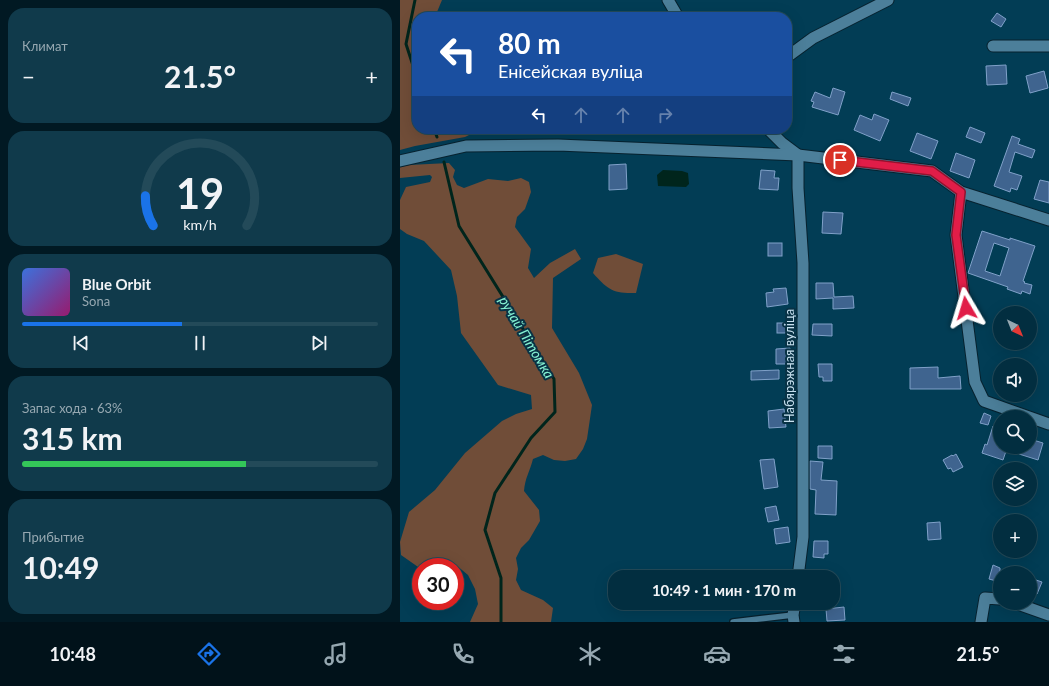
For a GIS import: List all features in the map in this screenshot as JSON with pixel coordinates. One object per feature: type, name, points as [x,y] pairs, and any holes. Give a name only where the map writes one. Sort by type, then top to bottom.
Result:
[{"type":"street","points":[[668,0],[675,12]]},
{"type":"street","points":[[792,53],[813,38],[888,0]]},
{"type":"street","points":[[993,46],[1049,46]]},
{"type":"street","points":[[773,134],[798,155]]},
{"type":"street","points":[[400,162],[466,146],[558,145],[798,155],[932,171],[961,192],[1049,220]]},
{"type":"street","name":"Набярэжная вуліца","points":[[798,155],[798,188],[803,263],[803,537],[799,570]]},
{"type":"street","points":[[961,192],[956,235],[975,382],[984,400],[1049,424]]},
{"type":"street","points":[[981,622],[985,598],[993,599]]},
{"type":"street","points":[[1035,610],[1049,615]]},
{"type":"lane","points":[[733,622],[794,618]]},
{"type":"shaded area","points":[[400,0],[442,0],[437,12],[412,12],[412,134],[471,134],[465,137],[400,150]]},
{"type":"shaded area","points":[[449,163],[455,170],[453,177],[457,185],[464,188],[488,179],[508,181],[521,178],[529,182],[531,192],[525,209],[517,217],[515,227],[531,249],[528,268],[534,278],[550,263],[575,249],[581,259],[553,278],[552,328],[579,373],[592,405],[587,439],[583,449],[576,459],[565,461],[554,460],[543,455],[533,459],[526,478],[524,491],[539,510],[540,521],[529,540],[521,548],[516,558],[518,569],[516,580],[521,590],[543,600],[553,608],[551,622],[470,622],[478,604],[475,589],[468,575],[464,572],[464,558],[412,558],[412,563],[401,555],[400,542],[409,512],[435,490],[465,453],[502,421],[516,414],[532,409],[531,395],[498,385],[461,333],[457,296],[451,270],[424,241],[407,234],[400,229],[400,200],[406,187],[430,182],[432,177],[430,175],[400,178],[400,167],[409,165]]},
{"type":"shaded area","points":[[663,170],[682,171],[688,173],[689,184],[686,187],[658,186],[657,175]]},
{"type":"shaded area","points":[[616,254],[643,264],[636,293],[622,293],[611,289],[602,283],[593,273],[598,258]]},
{"type":"building","points":[[997,13],[1006,19],[1001,27],[991,21]]},
{"type":"building","points":[[1006,65],[1007,84],[987,85],[986,66]]},
{"type":"building","points":[[1044,71],[1048,88],[1030,93],[1026,76]]},
{"type":"building","points":[[833,88],[845,92],[838,115],[812,107],[814,102],[811,101],[815,92],[830,98]]},
{"type":"building","points":[[892,92],[911,98],[908,106],[890,99]]},
{"type":"building","points":[[874,114],[889,120],[880,141],[854,130],[860,115],[872,120]]},
{"type":"building","points":[[970,127],[985,133],[981,143],[966,137]]},
{"type":"building","points":[[917,133],[938,141],[931,159],[910,151]]},
{"type":"building","points":[[1012,136],[1020,139],[1018,144],[1035,150],[1032,158],[1015,152],[1009,172],[1022,176],[1017,190],[1011,188],[1010,192],[994,186]]},
{"type":"building","points":[[956,153],[975,160],[969,178],[950,171]]},
{"type":"building","points":[[626,164],[627,189],[609,190],[609,165]]},
{"type":"building","points":[[761,170],[775,171],[774,178],[779,178],[778,190],[759,189]]},
{"type":"building","points":[[1040,180],[1049,182],[1049,203],[1034,199]]},
{"type":"building","points":[[823,212],[843,213],[841,234],[822,233]]},
{"type":"building","points":[[982,231],[1035,246],[1023,281],[1025,282],[1024,283],[1032,285],[1030,294],[1022,291],[1021,294],[1007,289],[1008,287],[968,273]],"holes":[[[994,243],[1009,248],[1000,276],[985,271]]]},
{"type":"building","points":[[768,243],[782,243],[782,256],[768,256]]},
{"type":"building","points":[[816,283],[833,283],[834,297],[853,296],[854,308],[833,309],[833,298],[816,299]]},
{"type":"building","points":[[786,288],[788,304],[767,307],[766,293],[774,292],[773,289]]},
{"type":"building","points":[[777,323],[788,323],[788,333],[777,333]]},
{"type":"building","points":[[813,324],[832,324],[832,336],[812,335]]},
{"type":"building","points":[[790,348],[791,364],[776,364],[776,349]]},
{"type":"building","points":[[818,364],[832,364],[832,381],[823,381],[823,377],[819,377]]},
{"type":"building","points":[[938,367],[938,378],[960,376],[961,389],[910,389],[910,368]]},
{"type":"building","points":[[779,370],[779,379],[751,380],[751,371]]},
{"type":"building","points":[[784,409],[786,427],[769,428],[768,411]]},
{"type":"building","points":[[984,413],[991,416],[988,425],[980,423]]},
{"type":"building","points":[[993,426],[993,454],[1005,454],[1003,460],[982,453],[985,444],[987,445]]},
{"type":"building","points":[[1037,441],[1043,443],[1038,460],[1019,454],[1037,454]]},
{"type":"building","points":[[818,446],[832,446],[832,459],[818,458]]},
{"type":"building","points":[[956,454],[963,467],[953,472],[951,468],[948,469],[943,460]]},
{"type":"building","points":[[774,459],[778,487],[764,489],[760,460]]},
{"type":"building","points":[[810,461],[823,462],[821,480],[837,481],[836,515],[815,514],[816,490],[810,489]]},
{"type":"building","points":[[776,506],[779,520],[768,522],[765,508]]},
{"type":"building","points":[[940,522],[941,539],[928,540],[927,523]]},
{"type":"building","points":[[788,527],[790,542],[776,544],[774,529]]},
{"type":"building","points":[[814,541],[828,541],[828,554],[824,554],[824,558],[813,557]]},
{"type":"building","points":[[993,565],[995,566],[993,566],[993,580],[989,579]]},
{"type":"building","points":[[1037,580],[1042,582],[1037,594]]},
{"type":"building","points":[[840,607],[844,607],[845,620],[827,621],[826,610],[840,610]]},
{"type":"waterway","name":"ручай Пітомка","points":[[413,12],[415,0]]},
{"type":"waterway","name":"ручай Пітомка","points":[[412,15],[406,44],[412,63]]},
{"type":"waterway","name":"ручай Пітомка","points":[[444,162],[459,226],[554,379],[555,412],[531,438],[495,493],[485,530],[501,578],[501,622]]},
{"type":"route","points":[[840,160],[932,171],[961,192],[956,235],[966,308]]}]
